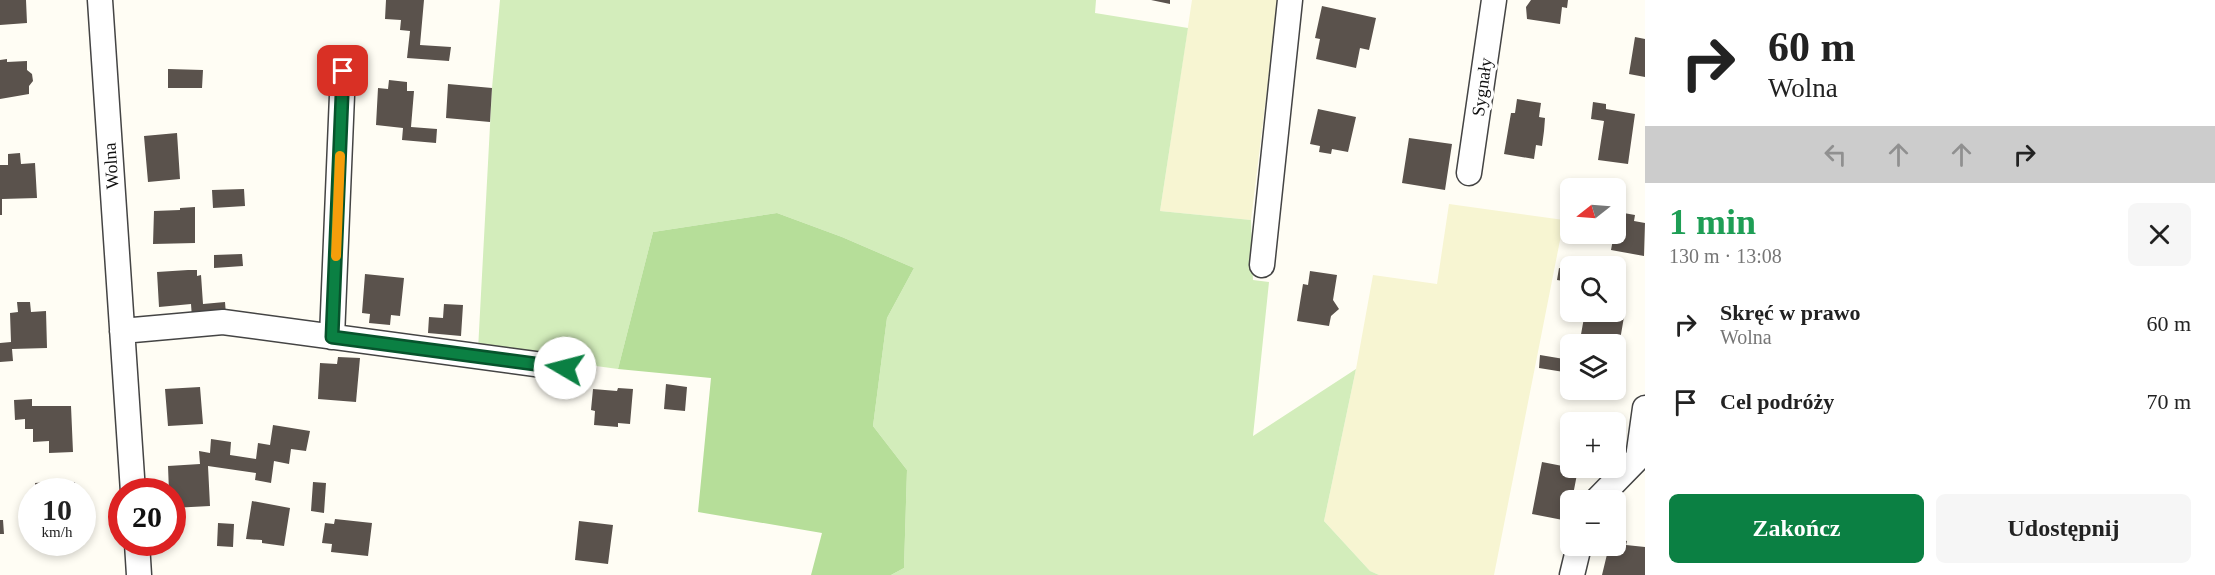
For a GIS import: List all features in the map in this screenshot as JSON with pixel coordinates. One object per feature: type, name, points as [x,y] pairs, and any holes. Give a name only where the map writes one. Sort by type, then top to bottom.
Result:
[{"type":"street","name":"Wolna","points":[[100,0],[132,478]]},
{"type":"street","points":[[1262,265],[1290,0]]},
{"type":"street","name":"Sygnały","points":[[1469,173],[1494,0]]},
{"type":"street","points":[[332,337],[343,71]]},
{"type":"street","points":[[122,331],[223,322],[565,368]]},
{"type":"street","points":[[1607,490],[1638,458],[1645,408]]},
{"type":"street","points":[[138,556],[139,575]]},
{"type":"street","points":[[1572,575],[1577,556]]},
{"type":"shaded area","points":[[1192,0],[1278,0],[1251,220],[1160,211]]},
{"type":"shaded area","points":[[1449,204],[1560,219],[1560,240],[1494,575],[1379,575],[1370,571],[1324,521],[1373,275],[1437,284]]},
{"type":"green space","points":[[500,0],[1096,0],[1095,13],[1188,28],[1160,211],[1251,220],[1253,280],[1269,282],[1253,436],[1356,369],[1324,521],[1370,571],[1379,575],[891,575],[904,568],[907,470],[873,426],[887,318],[914,268],[842,237],[777,213],[653,232],[618,369],[478,350],[492,88]]},
{"type":"green space","points":[[777,213],[842,237],[914,268],[887,318],[873,426],[907,470],[904,568],[891,575],[811,575],[822,533],[698,512],[711,378],[618,369],[653,232]]},
{"type":"building","points":[[0,0],[26,0],[27,23],[0,25]]},
{"type":"building","points":[[386,0],[424,0],[420,45],[451,47],[449,61],[407,58],[410,31],[400,30],[401,20],[385,19]]},
{"type":"building","points":[[1151,0],[1170,0],[1170,4]]},
{"type":"building","points":[[1531,0],[1568,0],[1567,8],[1562,7],[1560,24],[1527,19],[1526,7]]},
{"type":"building","points":[[1322,6],[1376,18],[1369,50],[1360,48],[1356,68],[1316,59],[1320,39],[1315,38]]},
{"type":"building","points":[[1635,37],[1645,39],[1645,77],[1629,74]]},
{"type":"building","points":[[7,59],[7,62],[27,61],[27,70],[32,74],[33,81],[29,86],[29,94],[0,99],[0,60]]},
{"type":"building","points":[[168,69],[203,70],[202,88],[168,88]]},
{"type":"building","points":[[389,80],[407,82],[407,91],[414,91],[411,127],[437,129],[436,143],[402,140],[403,128],[376,125],[378,88],[388,89]]},
{"type":"building","points":[[448,84],[492,88],[490,122],[446,118]]},
{"type":"building","points":[[1517,99],[1541,103],[1539,117],[1545,118],[1544,131],[1542,146],[1536,145],[1534,159],[1504,154],[1511,113],[1515,113]]},
{"type":"building","points":[[1593,102],[1606,104],[1606,109],[1635,114],[1628,164],[1598,160],[1604,121],[1591,119]]},
{"type":"building","points":[[1318,109],[1356,117],[1348,152],[1332,149],[1331,154],[1319,152],[1320,146],[1310,144]]},
{"type":"building","points":[[177,133],[180,179],[148,182],[144,136]]},
{"type":"building","points":[[1409,138],[1452,144],[1445,190],[1402,183]]},
{"type":"building","points":[[20,153],[21,164],[35,163],[37,198],[2,199],[2,215],[0,215],[0,165],[8,165],[8,154]]},
{"type":"building","points":[[244,189],[245,206],[213,208],[212,190]]},
{"type":"building","points":[[195,207],[195,243],[153,244],[154,211]]},
{"type":"building","points":[[1626,213],[1635,215],[1634,221],[1645,223],[1644,256],[1611,250],[1612,244],[1626,244]]},
{"type":"building","points":[[242,254],[243,266],[214,268],[214,255]]},
{"type":"building","points":[[1559,268],[1560,268],[1560,280],[1557,280]]},
{"type":"building","points":[[197,270],[197,276],[201,275],[203,304],[225,302],[226,315],[192,318],[191,304],[159,307],[157,272]]},
{"type":"building","points":[[1310,271],[1337,275],[1333,300],[1339,309],[1331,316],[1329,326],[1297,321],[1303,284],[1308,285]]},
{"type":"building","points":[[365,274],[404,278],[400,316],[391,315],[390,325],[369,323],[370,314],[362,313]]},
{"type":"building","points":[[17,302],[30,302],[31,312],[46,311],[47,348],[12,349],[13,361],[0,362],[0,343],[11,342],[10,313],[18,312]]},
{"type":"building","points":[[444,304],[463,305],[461,336],[428,333],[429,317],[443,318]]},
{"type":"building","points":[[1583,322],[1623,322],[1621,334],[1581,334]]},
{"type":"building","points":[[1540,355],[1560,358],[1560,371],[1539,368]]},
{"type":"building","points":[[338,357],[360,358],[356,402],[318,399],[320,363],[337,364]]},
{"type":"building","points":[[666,384],[687,387],[685,411],[664,409]]},
{"type":"building","points":[[200,387],[203,424],[168,426],[165,389]]},
{"type":"building","points":[[618,388],[633,389],[630,424],[618,423],[618,427],[594,425],[595,411],[591,410],[593,389],[617,391]]},
{"type":"building","points":[[32,399],[32,406],[71,406],[73,452],[49,453],[49,441],[33,442],[33,429],[25,429],[25,419],[15,420],[14,400]]},
{"type":"building","points":[[273,425],[310,431],[306,451],[291,449],[289,464],[274,461],[271,483],[255,480],[256,473],[208,466],[210,506],[186,507],[186,478],[168,478],[168,466],[200,464],[199,451],[210,453],[211,439],[231,442],[230,455],[256,459],[258,443],[270,445]]},
{"type":"building","points":[[1542,462],[1560,466],[1560,478],[1576,478],[1574,490],[1560,490],[1560,519],[1532,514]]},
{"type":"building","points":[[313,482],[326,483],[324,513],[311,511]]},
{"type":"building","points":[[252,501],[290,508],[284,546],[262,543],[262,540],[246,539]]},
{"type":"building","points":[[335,519],[372,523],[368,556],[331,552],[332,544],[322,543],[325,523],[334,524]]},
{"type":"building","points":[[0,520],[3,520],[4,534],[0,534]]},
{"type":"building","points":[[579,521],[613,525],[608,564],[575,560]]},
{"type":"building","points":[[218,523],[234,524],[233,547],[217,546]]},
{"type":"building","points":[[1626,545],[1645,547],[1645,575],[1602,575],[1607,556],[1626,556]]},
{"type":"slow traffic","points":[[336,256],[340,156]]},
{"type":"route","points":[[343,71],[332,337],[565,368]]}]
